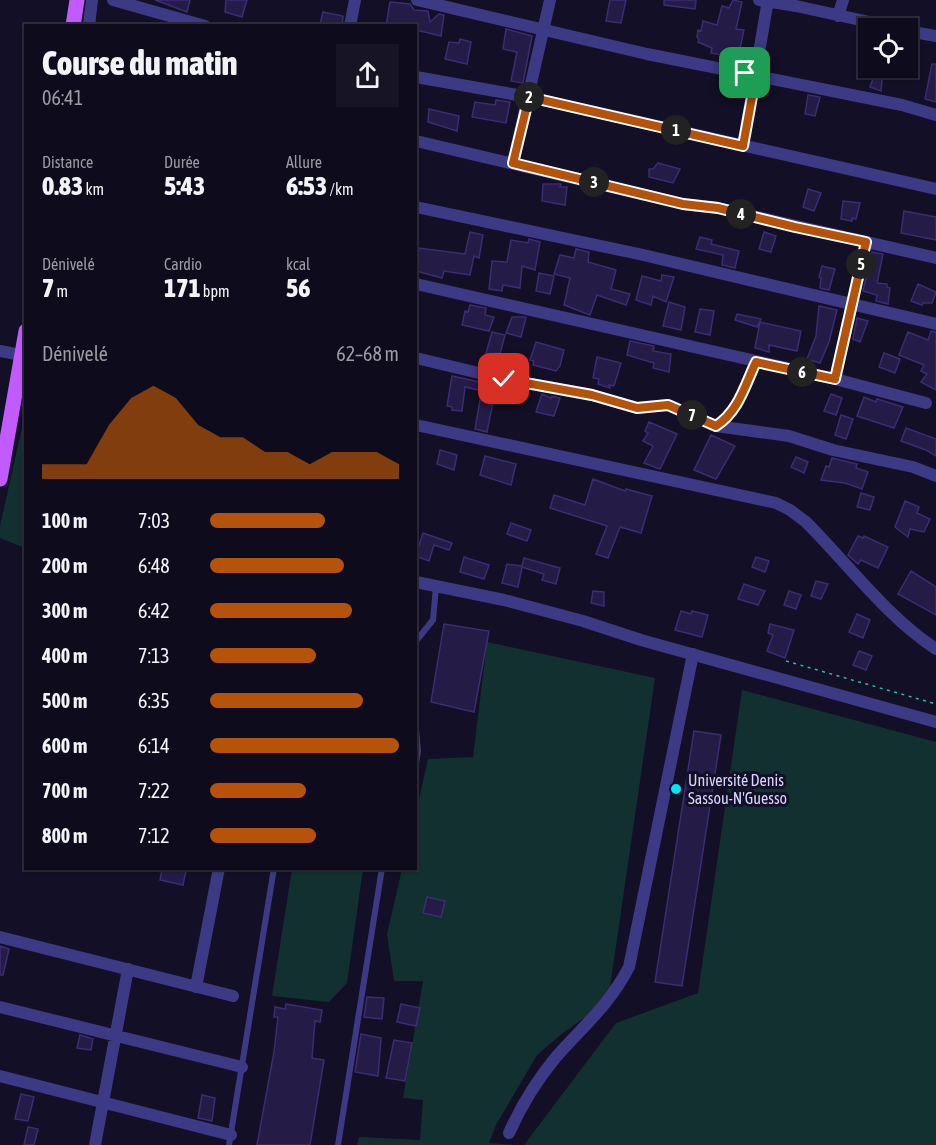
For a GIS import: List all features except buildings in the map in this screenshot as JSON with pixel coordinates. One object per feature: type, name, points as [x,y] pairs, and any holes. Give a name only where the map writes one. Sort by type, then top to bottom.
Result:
[{"type":"main road","points":[[73,24],[77,0]]},
{"type":"main road","points":[[0,479],[24,356]]},
{"type":"street","points":[[89,24],[92,0]]},
{"type":"street","points":[[113,0],[198,24]]},
{"type":"street","points":[[350,24],[356,0]]},
{"type":"street","points":[[417,0],[544,31],[902,105],[936,115]]},
{"type":"street","points":[[513,163],[550,0]]},
{"type":"street","points":[[838,16],[843,0]]},
{"type":"street","points":[[743,146],[756,75],[765,1],[858,20]]},
{"type":"street","points":[[918,33],[936,36]]},
{"type":"street","points":[[417,77],[529,97],[936,189]]},
{"type":"street","points":[[417,141],[683,204],[718,208],[936,258]]},
{"type":"street","points":[[417,207],[639,254],[851,306],[936,324]]},
{"type":"street","points":[[835,379],[866,242]]},
{"type":"street","points":[[417,284],[835,379],[926,404]]},
{"type":"street","points":[[0,351],[24,356]]},
{"type":"street","points":[[417,358],[504,379],[592,395],[637,408],[668,405],[716,426],[789,436],[833,450],[913,467],[936,476]]},
{"type":"street","points":[[716,426],[729,418],[738,404],[756,362]]},
{"type":"street","points":[[417,425],[776,503],[806,522],[895,615],[936,649]]},
{"type":"street","points":[[417,582],[538,609],[936,722]]},
{"type":"street","points":[[509,1133],[519,1110],[556,1058],[603,1009],[629,967],[693,654]]},
{"type":"street","points":[[196,987],[219,870]]},
{"type":"street","points":[[0,937],[233,996]]},
{"type":"street","points":[[95,1145],[128,969]]},
{"type":"street","points":[[0,1007],[242,1067]]},
{"type":"street","points":[[0,1076],[103,1102],[230,1140]]},
{"type":"lane","points":[[417,640],[433,620],[436,586]]},
{"type":"lane","points":[[417,740],[417,758]]},
{"type":"lane","points":[[230,1140],[274,870]]},
{"type":"lane","points":[[338,1145],[381,870]]},
{"type":"path","points":[[786,661],[936,704]]},
{"type":"green space","points":[[24,418],[24,547],[0,538],[0,526]]},
{"type":"green space","points":[[487,642],[655,678],[608,1001],[537,1055],[496,1125],[489,1143],[517,1145],[357,1145],[359,1137],[420,1140],[423,1100],[403,1098],[423,981],[394,981],[387,934],[402,870],[417,870],[417,808],[428,759],[473,757]]},
{"type":"green space","points":[[742,690],[936,742],[936,1145],[524,1145],[616,1023],[698,993]]},
{"type":"green space","points":[[292,870],[363,870],[347,983],[329,1002],[272,996]]},
{"type":"place","name":"Université Denis Sassou-N'Guesso","points":[[676,789]]},
{"type":"route","points":[[504,379],[592,395],[637,408],[668,405],[716,426],[729,418],[738,404],[756,362],[835,379],[866,242],[718,208],[683,204],[513,163],[529,97],[743,146],[756,75],[745,73]]}]
